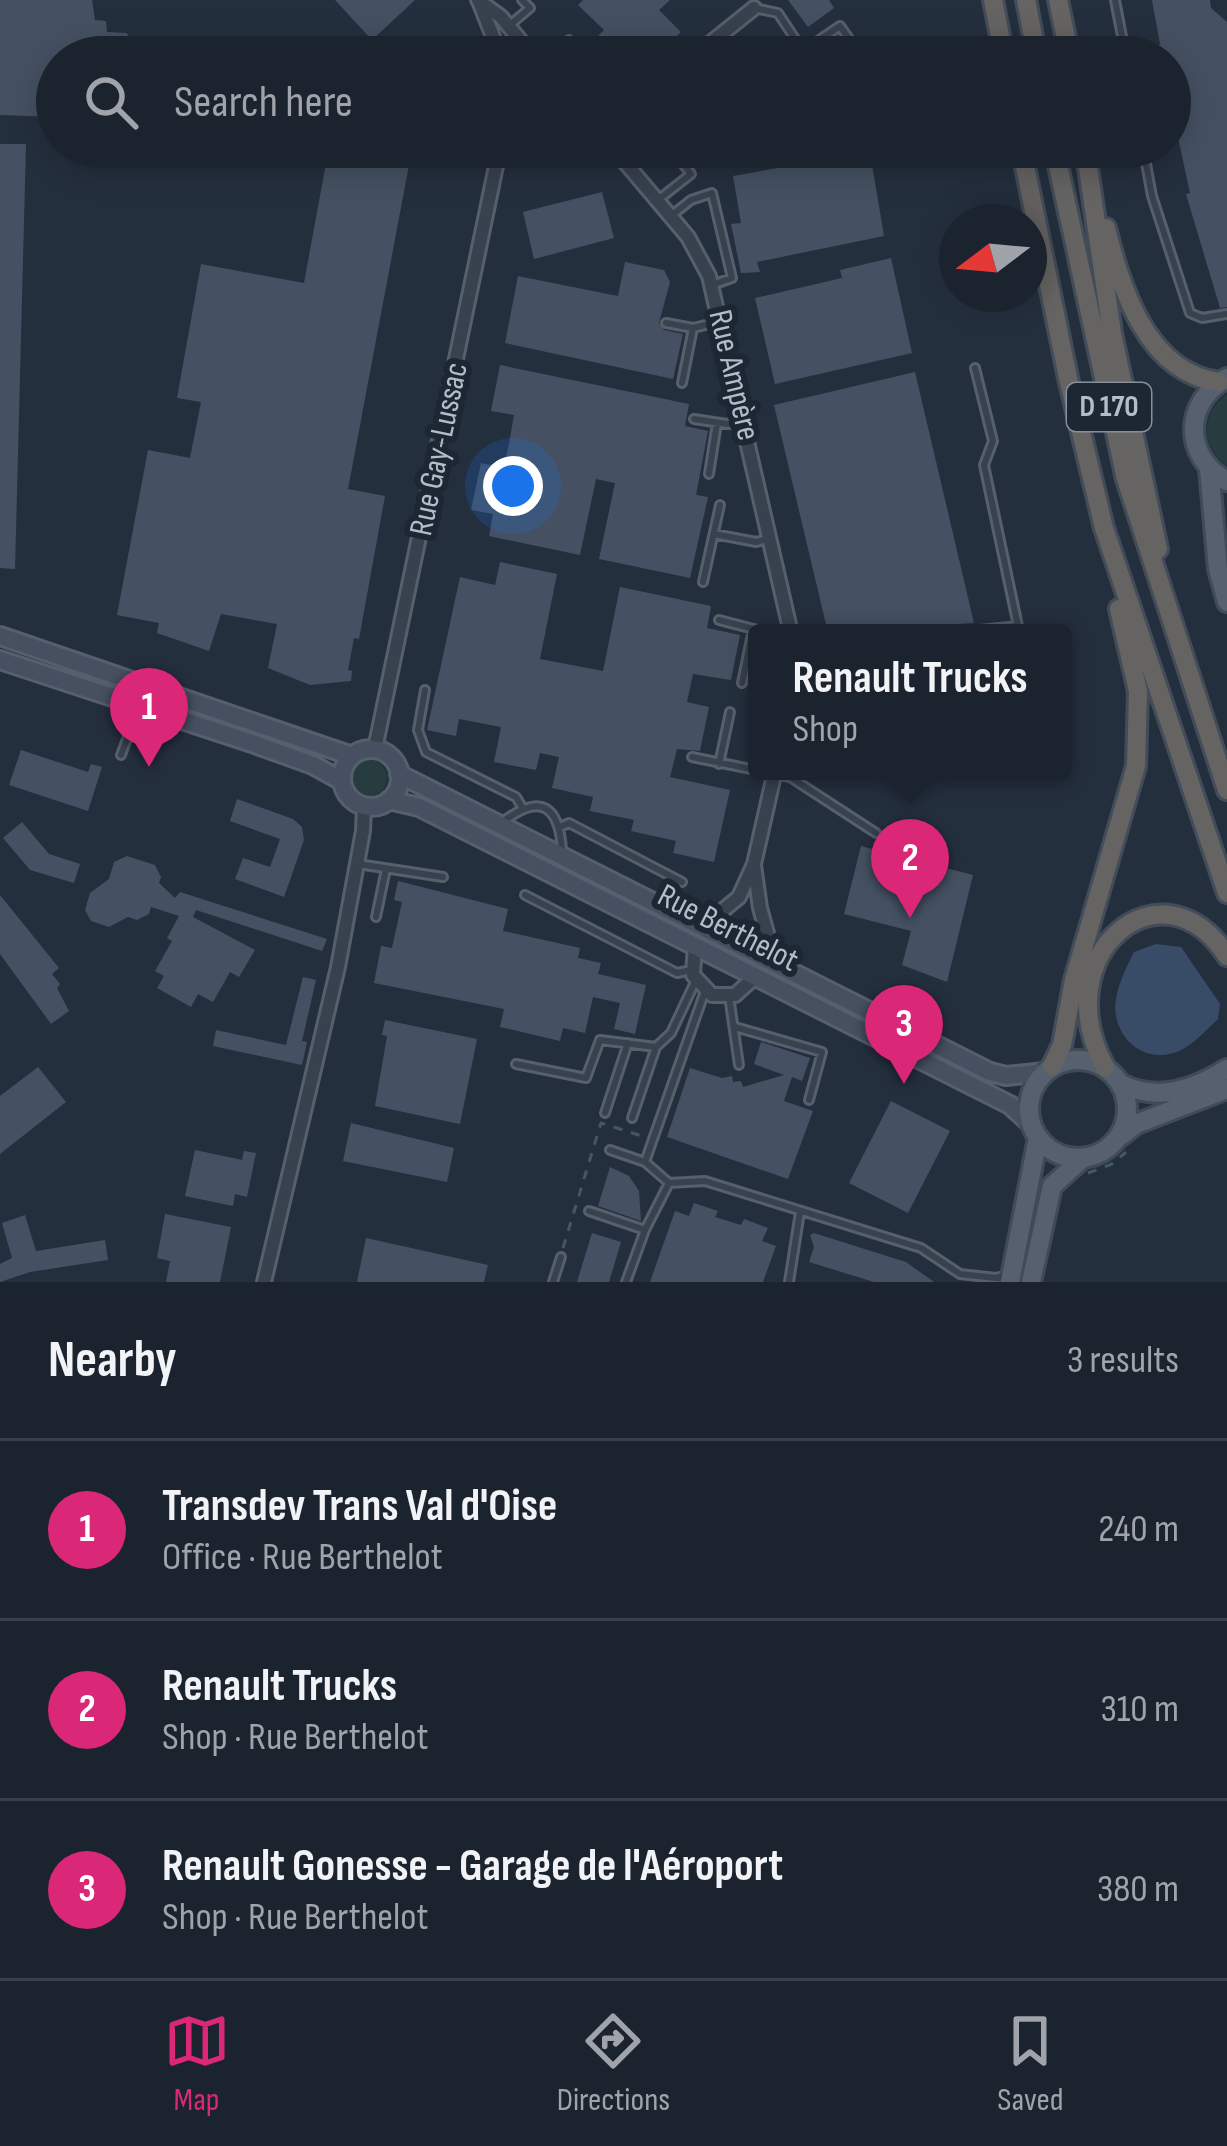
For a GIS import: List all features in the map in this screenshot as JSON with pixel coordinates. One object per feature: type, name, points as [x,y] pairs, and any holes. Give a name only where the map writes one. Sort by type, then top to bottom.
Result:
[{"type":"highway","points":[[994,0],[1000,36]]},
{"type":"highway","points":[[1026,0],[1033,36]]},
{"type":"highway","points":[[1058,0],[1066,36]]},
{"type":"highway","name":"D 170","points":[[1026,168],[1063,357],[1104,528],[1227,893]]},
{"type":"highway","name":"D 170","points":[[1059,168],[1121,459],[1164,606],[1227,790]]},
{"type":"highway","points":[[1089,168],[1112,333],[1168,591],[1164,606]]},
{"type":"highway","points":[[1091,168],[1110,242],[1154,345],[1181,371],[1223,380]]},
{"type":"highway","points":[[1049,1069],[1062,1045],[1074,980],[1130,791],[1139,742],[1135,665],[1104,551],[1104,528]]},
{"type":"highway","points":[[1105,1067],[1093,1044],[1087,995],[1094,962],[1112,935],[1144,918],[1172,917],[1201,928],[1227,956]]},
{"type":"main road","points":[[1223,380],[1201,400],[1193,424],[1195,445],[1209,469],[1218,568],[1227,602]]},
{"type":"main road","points":[[1209,469],[1227,481]]},
{"type":"main road","points":[[0,636],[352,756]]},
{"type":"main road","points":[[0,660],[299,760],[342,781]]},
{"type":"main road","points":[[375,749],[388,755],[399,774],[397,788],[389,800],[364,806],[348,795],[342,781],[345,765],[352,756],[375,749]]},
{"type":"main road","name":"Rue Berthelot","points":[[399,774],[990,1072],[1006,1076],[1049,1069]]},
{"type":"main road","name":"Rue Berthelot","points":[[389,800],[418,807],[1010,1106],[1035,1132]]},
{"type":"main road","points":[[1010,1278],[1035,1132],[1030,1096],[1049,1069],[1075,1059],[1105,1067],[1121,1084],[1143,1094],[1192,1087],[1227,1069]]},
{"type":"main road","points":[[1121,1084],[1127,1112],[1124,1142]]},
{"type":"main road","points":[[1031,1282],[1052,1186],[1124,1142],[1136,1124],[1227,1090]]},
{"type":"main road","points":[[1035,1132],[1082,1166]]},
{"type":"street","points":[[478,0],[516,36]]},
{"type":"street","points":[[478,0],[493,36]]},
{"type":"street","points":[[719,36],[758,4]]},
{"type":"street","name":"Rue Gay-Lussac","points":[[375,749],[496,168]]},
{"type":"street","name":"Rue Ampère","points":[[630,168],[688,237],[712,285],[788,624]]},
{"type":"street","points":[[704,926],[739,897],[754,864],[772,780]]},
{"type":"street","points":[[264,1282],[338,967],[364,806]]},
{"type":"street","points":[[754,864],[760,908],[776,962]]},
{"type":"street","points":[[695,945],[698,980],[730,997],[757,976]]},
{"type":"lane","points":[[508,26],[530,8],[522,0]]},
{"type":"lane","points":[[1115,0],[1122,36]]},
{"type":"lane","points":[[758,4],[778,14],[793,36]]},
{"type":"lane","points":[[825,36],[840,26],[847,36]]},
{"type":"lane","points":[[658,200],[691,174],[686,168]]},
{"type":"lane","points":[[1147,168],[1190,314],[1202,318],[1227,314]]},
{"type":"lane","points":[[670,216],[691,200],[712,193],[732,278],[712,285]]},
{"type":"lane","points":[[666,323],[693,328],[722,321]]},
{"type":"lane","points":[[682,383],[693,328]]},
{"type":"lane","points":[[975,368],[993,441],[984,465],[1018,624]]},
{"type":"lane","points":[[694,419],[745,420]]},
{"type":"lane","points":[[709,474],[718,423]]},
{"type":"lane","points":[[704,582],[720,505]]},
{"type":"lane","points":[[714,534],[756,542],[772,539]]},
{"type":"lane","points":[[719,620],[748,628]]},
{"type":"lane","points":[[742,683],[748,654]]},
{"type":"lane","points":[[425,690],[418,730],[426,752],[516,797],[522,808]]},
{"type":"lane","points":[[121,755],[139,706]]},
{"type":"lane","points":[[718,764],[730,712]]},
{"type":"lane","points":[[692,758],[748,768]]},
{"type":"lane","points":[[792,780],[815,790],[876,833]]},
{"type":"lane","points":[[502,823],[522,808],[538,805],[551,810],[560,827],[562,854]]},
{"type":"lane","points":[[560,827],[568,824],[682,882]]},
{"type":"lane","points":[[358,864],[443,877]]},
{"type":"lane","points":[[376,917],[386,868]]},
{"type":"lane","points":[[525,895],[677,974],[698,980]]},
{"type":"lane","points":[[632,1118],[656,1047],[671,1033],[698,980]]},
{"type":"lane","points":[[644,1162],[698,980]]},
{"type":"lane","points":[[730,997],[740,1066]]},
{"type":"lane","points":[[735,1027],[822,1052],[809,1100]]},
{"type":"lane","points":[[516,1064],[586,1078],[600,1040],[656,1047]]},
{"type":"lane","points":[[605,1113],[628,1043]]},
{"type":"lane","points":[[610,1150],[644,1162],[669,1183],[705,1181],[921,1248],[961,1274],[1010,1278]]},
{"type":"lane","points":[[626,1282],[669,1183]]},
{"type":"lane","points":[[589,1211],[645,1230]]},
{"type":"lane","points":[[789,1282],[800,1211]]},
{"type":"lane","points":[[553,1282],[561,1257]]},
{"type":"path","points":[[561,1257],[601,1123],[652,1139]]},
{"type":"path","points":[[1082,1166],[1112,1164],[1124,1142]]},
{"type":"green space","points":[[1227,394],[1227,466],[1212,449],[1207,430],[1212,411]]},
{"type":"green space","points":[[369,760],[381,766],[387,778],[381,790],[369,796],[357,790],[351,778],[357,766]]},
{"type":"water","points":[[1156,944],[1181,947],[1220,1004],[1218,1019],[1196,1040],[1181,1050],[1159,1055],[1132,1044],[1119,1027],[1115,1008],[1134,952]]},
{"type":"building","points":[[0,0],[92,0],[95,20],[106,21],[107,32],[127,33],[36,36],[36,116],[0,115]]},
{"type":"building","points":[[335,0],[415,0],[376,36],[368,36]]},
{"type":"building","points":[[583,0],[670,0],[659,10],[681,32],[677,36],[598,36],[604,30],[578,5]]},
{"type":"building","points":[[788,0],[829,0],[834,8],[808,27]]},
{"type":"building","points":[[1152,0],[1210,0],[1211,8],[1227,22],[1227,307],[1220,308],[1186,194],[1190,193],[1185,168],[1191,168],[1191,36],[1159,36]]},
{"type":"building","points":[[0,144],[26,144],[15,569],[0,568]]},
{"type":"building","points":[[325,168],[408,168],[348,489],[385,496],[359,639],[354,638],[348,670],[351,681],[310,685],[268,668],[277,624],[221,614],[209,651],[157,633],[159,623],[117,615],[148,450],[190,458],[201,402],[177,398],[201,264],[304,283]]},
{"type":"building","points":[[778,168],[873,168],[884,236],[757,262],[760,272],[741,273],[731,224],[741,223],[733,176]]},
{"type":"building","points":[[602,192],[614,238],[534,259],[523,212]]},
{"type":"building","points":[[891,258],[912,353],[775,384],[755,298],[842,278],[840,270]]},
{"type":"building","points":[[625,262],[664,270],[670,282],[659,323],[664,330],[683,334],[673,379],[505,343],[518,276],[618,296]]},
{"type":"building","points":[[500,365],[689,404],[685,426],[708,431],[696,495],[708,497],[690,578],[599,559],[615,483],[596,479],[580,555],[489,536],[493,514],[471,510],[481,463],[504,468],[510,438],[514,415],[491,411]]},
{"type":"building","points":[[915,372],[974,623],[826,624],[774,405]]},
{"type":"building","points":[[500,562],[557,574],[540,659],[603,671],[620,587],[711,606],[707,628],[740,635],[731,680],[693,674],[687,702],[709,707],[700,751],[677,749],[670,777],[730,790],[714,862],[673,853],[676,841],[631,831],[634,820],[590,811],[593,797],[552,788],[559,757],[540,753],[536,770],[494,762],[501,727],[459,719],[456,736],[427,730],[460,577],[495,585]]},
{"type":"building","points":[[21,750],[88,772],[91,764],[102,767],[88,811],[9,785]]},
{"type":"building","points":[[237,799],[293,819],[302,827],[304,840],[284,897],[235,879],[243,858],[270,867],[280,839],[230,821]]},
{"type":"building","points":[[22,822],[49,854],[80,864],[74,883],[30,870],[3,838]]},
{"type":"building","points":[[861,846],[973,875],[947,982],[902,965],[911,931],[844,914]]},
{"type":"building","points":[[127,856],[155,865],[159,883],[175,898],[180,892],[327,939],[322,951],[196,910],[193,917],[255,950],[239,977],[230,972],[213,1002],[198,994],[191,1007],[157,988],[164,976],[155,971],[179,916],[151,907],[149,914],[137,920],[128,917],[109,927],[91,921],[85,910],[90,893],[109,879],[114,862]]},
{"type":"building","points":[[398,881],[508,909],[503,931],[580,948],[578,958],[601,963],[598,974],[646,985],[635,1034],[614,1029],[620,1003],[593,997],[585,1033],[563,1028],[560,1041],[500,1027],[504,1009],[374,983],[381,946],[392,948],[402,902],[394,900]]},
{"type":"building","points":[[0,895],[59,968],[52,974],[69,1011],[51,1024],[0,954]]},
{"type":"building","points":[[303,977],[316,980],[302,1041],[307,1042],[302,1065],[213,1046],[216,1030],[286,1045]]},
{"type":"building","points":[[385,1020],[477,1039],[460,1124],[375,1106],[387,1036],[382,1035]]},
{"type":"building","points":[[761,1042],[810,1058],[802,1081],[792,1077],[784,1101],[813,1111],[788,1179],[667,1137],[690,1068],[722,1078],[732,1076],[743,1087],[784,1075],[754,1064]]},
{"type":"building","points":[[38,1067],[66,1102],[0,1154],[0,1096]]},
{"type":"building","points":[[891,1101],[950,1131],[908,1213],[849,1183]]},
{"type":"building","points":[[351,1123],[454,1148],[447,1182],[343,1161]]},
{"type":"building","points":[[195,1150],[242,1160],[244,1151],[256,1153],[247,1197],[235,1194],[233,1206],[185,1196]]},
{"type":"building","points":[[610,1167],[629,1176],[639,1191],[641,1221],[598,1206]]},
{"type":"building","points":[[694,1203],[718,1211],[715,1217],[741,1225],[744,1219],[768,1228],[762,1241],[776,1246],[763,1282],[650,1282],[675,1211],[689,1216]]},
{"type":"building","points":[[165,1214],[231,1227],[220,1282],[166,1282],[170,1261],[157,1258]]},
{"type":"building","points":[[25,1215],[36,1251],[105,1240],[108,1260],[30,1272],[0,1282],[0,1264],[12,1258],[2,1223]]},
{"type":"building","points":[[592,1233],[621,1242],[609,1282],[577,1282]]},
{"type":"building","points":[[810,1235],[906,1262],[934,1282],[874,1282],[809,1262],[814,1247]]},
{"type":"building","points":[[366,1238],[488,1265],[484,1282],[357,1282]]},
{"type":"place","name":"Transdev Trans Val d'Oise","points":[[149,767]]},
{"type":"place","name":"Renault Trucks","points":[[910,918]]},
{"type":"place","name":"Renault Gonesse - Garage de l'Aéroport","points":[[904,1084]]}]
